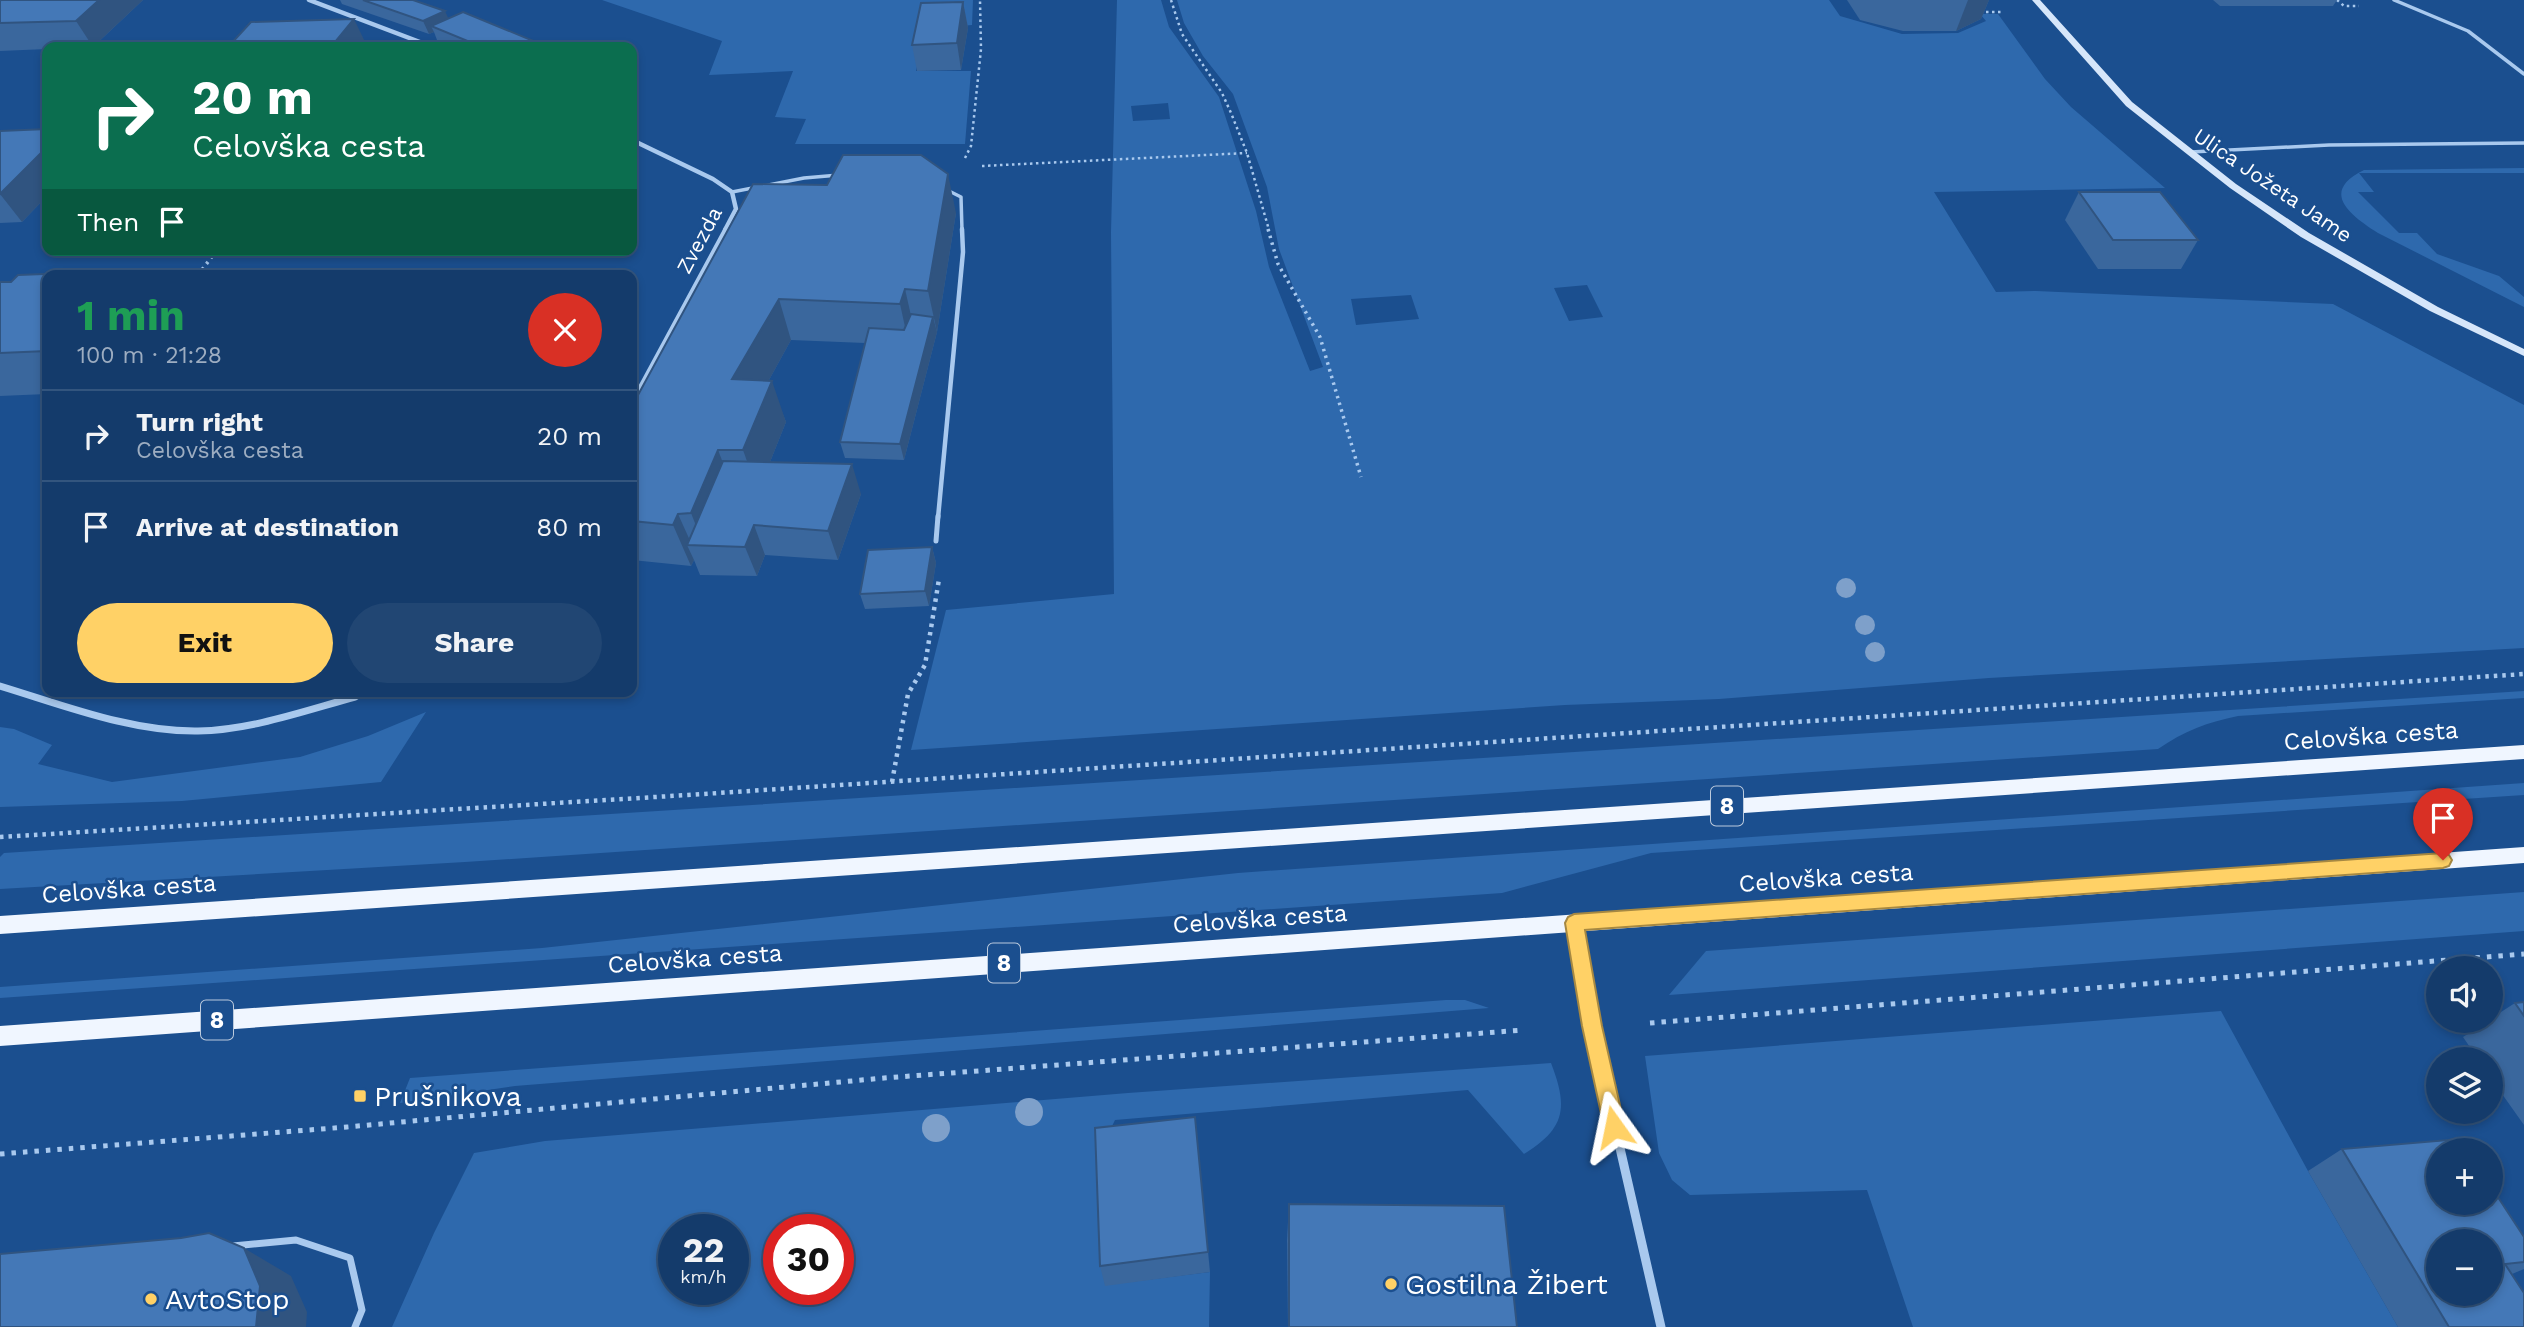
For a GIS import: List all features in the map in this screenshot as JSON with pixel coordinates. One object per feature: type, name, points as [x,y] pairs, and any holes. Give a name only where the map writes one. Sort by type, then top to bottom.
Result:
[{"type":"main road","name":"Celovška cesta","points":[[0,925],[2524,751]]},
{"type":"main road","name":"Celovška cesta","points":[[0,1036],[2524,855]]},
{"type":"street","points":[[309,0],[420,42]]},
{"type":"street","name":"Ulica Jožeta Jame","points":[[2036,0],[2130,104],[2188,152],[2305,235],[2434,309],[2524,353]]},
{"type":"street","name":"Zvezda","points":[[637,142],[713,179],[732,192],[736,209],[637,394]]},
{"type":"street","points":[[0,685],[42,697]]},
{"type":"street","points":[[43,697],[148,726],[198,731],[271,720],[352,697]]},
{"type":"street","points":[[1574,923],[1595,1038],[1661,1327]]},
{"type":"lane","points":[[2394,0],[2468,32],[2524,74]]},
{"type":"lane","points":[[2188,152],[2329,145],[2524,143]]},
{"type":"lane","points":[[732,192],[804,177],[844,174]]},
{"type":"lane","points":[[936,541],[963,252],[961,197],[940,186]]},
{"type":"lane","points":[[229,1246],[296,1240],[350,1258],[362,1310],[355,1327]]},
{"type":"path","points":[[940,186],[962,167],[971,146],[981,49],[980,0]]},
{"type":"path","points":[[1171,0],[1182,33],[1222,93],[1247,153],[1278,264],[1320,337],[1361,477]]},
{"type":"path","points":[[1973,6],[1978,12],[1990,12]]},
{"type":"path","points":[[962,167],[1247,153]]},
{"type":"path","points":[[202,270],[212,256]]},
{"type":"path","points":[[892,782],[908,694],[925,665],[943,559],[936,541]]},
{"type":"path","name":"Celovška cesta","points":[[0,836],[892,782],[2524,674]]},
{"type":"path","points":[[1650,1023],[2524,954]]},
{"type":"path","points":[[0,1154],[346,1128],[884,1078],[1524,1030]]},
{"type":"shaded area","points":[[602,0],[973,0],[972,25],[924,29],[916,71],[971,71],[965,144],[795,144],[806,119],[775,117],[793,71],[709,75],[722,41]]},
{"type":"shaded area","points":[[1117,0],[1161,0],[1169,27],[1219,97],[1256,211],[1269,267],[1310,371],[1323,367],[1279,249],[1267,187],[1233,94],[1203,56],[1184,23],[1177,0],[1829,0],[1840,16],[1902,34],[1958,33],[1986,21],[1980,14],[1998,14],[2045,79],[2071,107],[2165,188],[1934,192],[1996,292],[2036,291],[2333,304],[2524,405],[2524,648],[1989,678],[1719,699],[1565,705],[911,750],[946,610],[1114,594],[1111,232]],"holes":[[[1168,103],[1170,119],[1133,121],[1131,106]],[[1587,285],[1603,317],[1569,321],[1554,288]],[[1411,295],[1419,319],[1356,325],[1351,299]]]},
{"type":"shaded area","points":[[2524,168],[2524,173],[2359,173],[2364,170]]},
{"type":"shaded area","points":[[2359,173],[2374,192],[2358,192],[2399,233],[2417,233],[2437,254],[2499,276],[2524,297],[2524,307],[2378,233],[2358,219],[2349,211],[2341,195],[2343,187]]},
{"type":"shaded area","points":[[2524,691],[2524,698],[2238,716],[2196,728],[2158,749],[465,862],[0,889],[0,857],[4,853]]},
{"type":"shaded area","points":[[426,712],[381,782],[182,801],[0,807],[0,727],[14,729],[52,745],[38,764],[112,782],[300,757],[368,736]]},
{"type":"shaded area","points":[[2524,783],[2524,795],[1651,853],[1502,893],[0,998],[0,987],[542,948],[1238,873]]},
{"type":"shaded area","points":[[2524,892],[2524,931],[1669,995],[1706,951]]},
{"type":"shaded area","points":[[1465,1000],[1489,1008],[515,1086],[400,1103],[410,1078]]},
{"type":"shaded area","points":[[2221,1011],[2308,1171],[2398,1327],[1913,1327],[1867,1190],[1690,1195],[1672,1180],[1659,1153],[1645,1056]]},
{"type":"shaded area","points":[[1551,1063],[1561,1104],[1560,1115],[1548,1135],[1524,1154],[1468,1090],[1115,1120],[1100,1151],[1105,1285],[1210,1272],[1209,1327],[392,1327],[474,1153],[545,1141],[1128,1093]]},
{"type":"building","points":[[1,0],[99,0],[76,21],[0,23]]},
{"type":"building","points":[[363,0],[413,0],[445,11],[423,21]]},
{"type":"building","points":[[963,2],[957,43],[912,45],[921,3]]},
{"type":"building","points":[[463,12],[536,42],[470,42],[431,26]]},
{"type":"building","points":[[354,19],[335,42],[233,42],[251,22]]},
{"type":"building","points":[[42,129],[42,152],[0,194],[0,131]]},
{"type":"building","points":[[843,155],[921,155],[948,174],[928,291],[905,289],[900,304],[779,299],[732,379],[772,381],[743,450],[718,450],[691,513],[678,514],[673,525],[637,521],[637,397],[753,184],[827,185]]},
{"type":"building","points":[[2079,192],[2160,192],[2198,240],[2113,240]]},
{"type":"building","points":[[42,274],[42,351],[0,353],[0,282],[11,282],[18,275]]},
{"type":"building","points":[[911,314],[933,317],[900,444],[840,442],[869,328],[904,330]]},
{"type":"building","points":[[723,461],[852,464],[828,531],[754,525],[745,547],[687,545]]},
{"type":"building","points":[[932,547],[925,591],[860,594],[868,550]]},
{"type":"building","points":[[2524,1002],[2524,1016],[2515,1003]]},
{"type":"building","points":[[1195,1117],[1208,1252],[1100,1266],[1095,1128]]},
{"type":"building","points":[[2426,1142],[2426,1215],[2503,1215],[2503,1205],[2524,1237],[2524,1262],[2505,1264],[2524,1293],[2524,1327],[2449,1327],[2436,1306],[2503,1306],[2503,1229],[2426,1229],[2426,1289],[2342,1149]]},
{"type":"building","name":"Gostilna Žibert","points":[[1289,1204],[1504,1206],[1517,1327],[1289,1327]]},
{"type":"building","name":"AvtoStop","points":[[209,1233],[244,1248],[260,1286],[256,1327],[0,1327],[0,1254],[181,1238]]},
{"type":"place","name":"Prušnikova","points":[[360,1096]]},
{"type":"place","name":"Gostilna Žibert","points":[[1391,1284]]},
{"type":"place","name":"AvtoStop","points":[[151,1299]]},
{"type":"route","points":[[1614,1127],[1592,1026],[1574,923],[2443,860]]}]
